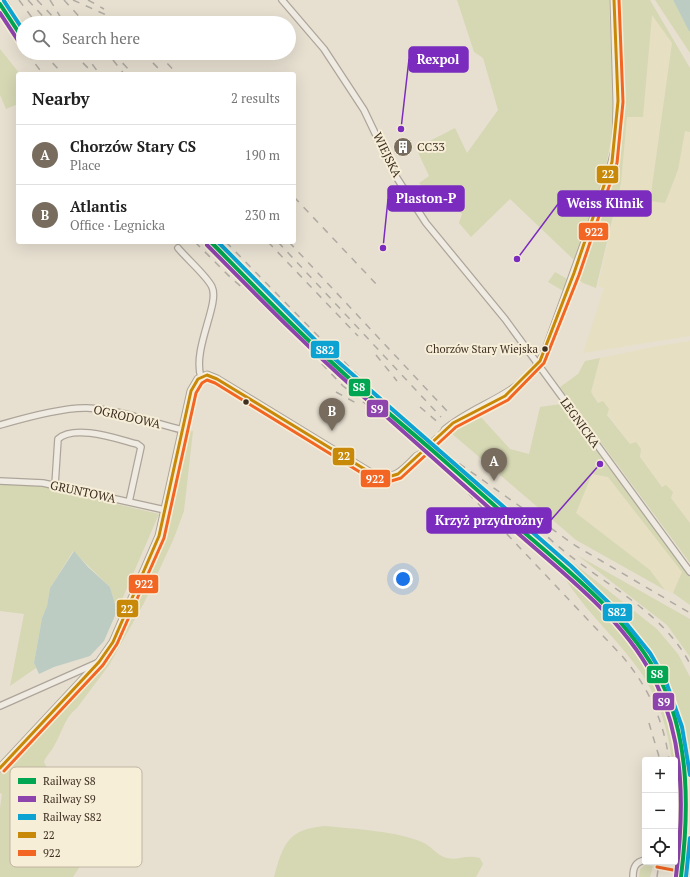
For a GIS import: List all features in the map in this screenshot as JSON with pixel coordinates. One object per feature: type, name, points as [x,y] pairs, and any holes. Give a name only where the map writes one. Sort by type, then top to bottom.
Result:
[{"type":"street","name":"WIEJSKA","points":[[282,0],[296,16]]},
{"type":"street","points":[[445,430],[457,421],[505,396],[537,365],[544,354],[612,162],[616,146],[617,103],[614,0]]},
{"type":"street","name":"WIEJSKA","points":[[296,16],[324,49],[364,110],[396,175],[426,223],[505,319],[537,365]]},
{"type":"street","points":[[178,248],[213,288],[213,298],[199,358],[198,368],[201,377]]},
{"type":"street","name":"LEGNICKA","points":[[537,365],[690,572]]},
{"type":"street","points":[[0,768],[99,662],[113,642],[159,536],[193,386],[201,377],[209,375],[217,378],[371,473],[388,478],[398,474],[417,456]]},
{"type":"street","name":"OGRODOWA","points":[[0,425],[34,417],[86,408],[103,410],[183,430]]},
{"type":"street","points":[[55,485],[58,439],[61,436],[90,432],[137,444],[141,447],[129,502]]},
{"type":"street","name":"GRUNTOWA","points":[[0,481],[31,481],[55,485],[165,510]]},
{"type":"street","points":[[0,706],[99,662]]},
{"type":"street","points":[[633,877],[635,865],[642,861]]},
{"type":"street","points":[[674,865],[690,868]]},
{"type":"shaded area","points":[[673,0],[690,0],[690,32],[689,31]]},
{"type":"shaded area","points":[[652,14],[672,43],[650,201],[665,203],[678,170],[685,131],[690,132],[690,336],[583,353],[604,288],[598,286],[621,183],[627,116],[643,117]]},
{"type":"shaded area","points":[[690,341],[690,523],[591,392],[600,358]]},
{"type":"shaded area","points":[[592,474],[608,477],[682,572],[673,593],[665,590],[650,570],[576,513]]},
{"type":"shaded area","points":[[74,551],[88,567],[110,587],[117,611],[104,641],[90,656],[54,667],[39,674],[34,663],[42,618],[47,606],[50,588]]},
{"type":"green space","points":[[457,0],[609,0],[614,125],[604,176],[574,260],[510,199],[471,237],[459,223],[462,214],[446,199],[437,204],[419,183],[429,176],[416,148],[455,128],[467,153],[498,110],[483,58],[474,52]]},
{"type":"green space","points":[[619,0],[650,0],[690,68],[690,132],[685,131],[678,170],[665,203],[650,201],[672,43],[652,15],[643,117],[627,117],[621,183],[596,288],[583,283],[576,277],[613,175],[621,118]]},
{"type":"green space","points":[[655,0],[673,0],[690,32],[690,53]]},
{"type":"green space","points":[[0,49],[18,72],[16,72],[16,105],[6,109],[0,95]]},
{"type":"green space","points":[[555,272],[569,280],[565,292],[548,282]]},
{"type":"green space","points":[[600,358],[591,392],[598,403],[603,401],[609,409],[607,415],[630,444],[636,442],[641,449],[640,457],[662,487],[666,485],[673,492],[671,498],[690,523],[690,563],[560,387],[578,374],[585,361]]},
{"type":"green space","points":[[561,404],[690,576],[690,605],[673,593],[682,572],[608,477],[592,474],[576,513],[650,570],[665,590],[576,540],[450,432],[479,415],[510,449],[529,454],[540,407]]},
{"type":"green space","points":[[188,431],[193,431],[184,511],[174,538],[144,603],[109,665],[77,708],[69,716],[57,741],[44,762],[46,767],[10,767],[10,867],[80,867],[73,877],[0,877],[0,808],[2,794],[0,793],[0,773],[18,759],[103,664],[116,643],[139,596],[167,527]]},
{"type":"green space","points":[[0,484],[36,485],[159,514],[117,611],[110,587],[73,551],[50,588],[47,606],[42,618],[34,663],[36,668],[10,686],[24,614],[0,611]]},
{"type":"green space","points":[[517,514],[538,535],[657,629],[678,654],[690,677],[690,751],[680,715],[667,680],[641,637],[607,600],[534,532]]},
{"type":"green space","points":[[577,555],[690,619],[690,657],[667,625]]},
{"type":"green space","points":[[558,566],[608,612],[623,629],[645,658],[663,690],[677,725],[685,760],[687,785],[682,860],[678,859],[678,757],[671,757],[665,726],[658,705],[648,684],[632,660],[576,595]]},
{"type":"green space","points":[[325,826],[376,831],[402,836],[424,843],[444,857],[451,859],[466,857],[480,858],[483,864],[476,877],[274,877],[284,847],[289,840],[303,831]]},
{"type":"green space","points":[[645,865],[653,866],[650,877],[639,877],[640,869]]},
{"type":"tunnel","points":[[417,456],[445,430]]},
{"type":"railway","points":[[7,0],[16,16]]},
{"type":"railway","points":[[19,0],[31,16]]},
{"type":"railway","points":[[28,0],[43,16]]},
{"type":"railway","points":[[37,0],[52,16]]},
{"type":"railway","points":[[50,0],[60,16]]},
{"type":"railway","points":[[64,0],[79,16]]},
{"type":"railway","points":[[73,0],[108,16]]},
{"type":"railway","points":[[88,0],[104,9]]},
{"type":"railway","points":[[0,14],[16,38]]},
{"type":"railway","points":[[32,60],[41,72]]},
{"type":"railway","points":[[50,60],[61,72]]},
{"type":"railway","points":[[80,60],[92,72]]},
{"type":"railway","points":[[89,60],[98,72]]},
{"type":"railway","points":[[113,60],[122,72]]},
{"type":"railway","points":[[120,60],[131,72]]},
{"type":"railway","points":[[150,60],[158,68]]},
{"type":"railway","points":[[164,60],[175,72]]},
{"type":"railway","points":[[296,199],[378,286]]},
{"type":"railway","points":[[197,244],[244,289]]},
{"type":"railway","points":[[208,244],[343,386],[437,460],[623,657],[640,680],[654,705],[667,746],[669,757]]},
{"type":"railway","points":[[228,244],[364,381],[450,457],[576,546],[690,613]]},
{"type":"railway","points":[[270,244],[358,336]]},
{"type":"railway","points":[[280,244],[441,417]]},
{"type":"railway","points":[[291,244],[447,411]]},
{"type":"railway","points":[[300,335],[312,344]]},
{"type":"railway","points":[[376,355],[397,381]]},
{"type":"railway","points":[[336,392],[356,403]]},
{"type":"railway","points":[[420,407],[440,424]]},
{"type":"railway","points":[[528,518],[564,551],[650,615],[679,646],[690,664]]},
{"type":"railway","points":[[649,723],[659,757]]},
{"type":"railway","points":[[657,877],[659,865]]},
{"type":"rail line","name":"S82","points":[[4,1],[16,19]]},
{"type":"rail line","name":"S8","points":[[0,4],[16,28]]},
{"type":"rail line","name":"S9","points":[[0,13],[16,37]]},
{"type":"rail line","name":"S8","points":[[213,244],[280,313],[336,367],[445,461],[583,584],[618,619],[634,639],[661,681],[671,704],[682,752],[686,802],[684,852],[681,877]]},
{"type":"rail line","name":"S82","points":[[220,244],[328,353],[571,566],[613,607],[650,653],[665,679],[682,727],[690,775]]},
{"type":"rail line","name":"S9","points":[[207,245],[314,352],[578,586],[615,622],[631,642],[657,685],[673,731],[680,779],[681,803],[679,852],[676,876]]},
{"type":"rail line","name":"S82","points":[[686,877],[690,838]]},
{"type":"transit line","name":"22","points":[[0,768],[99,662],[113,642],[159,536],[191,391],[198,379],[207,375],[217,379],[371,473],[388,477],[398,474],[453,423],[505,396],[540,361],[574,273],[612,162],[618,101],[614,0]]},
{"type":"transit line","name":"922","points":[[4,771],[103,665],[117,644],[164,538],[196,393],[202,383],[207,380],[215,383],[368,477],[388,482],[401,478],[456,427],[508,400],[544,363],[579,275],[617,163],[623,102],[619,0]]},
{"type":"transit line","name":"922","points":[[657,867],[689,873]]},
{"type":"place","name":"Rexpol","points":[[401,129]]},
{"type":"place","name":"CC33","points":[[403,147]]},
{"type":"place","name":"Plaston-P","points":[[383,248]]},
{"type":"place","name":"Weiss Klinik","points":[[517,259]]},
{"type":"place","name":"Chorzów Stary Wiejska","points":[[545,349]]},
{"type":"place","name":"Atlantis","points":[[332,431]]},
{"type":"place","name":"Krzyż przydrożny","points":[[600,464]]},
{"type":"place","name":"Chorzów Stary CS","points":[[494,481]]}]
